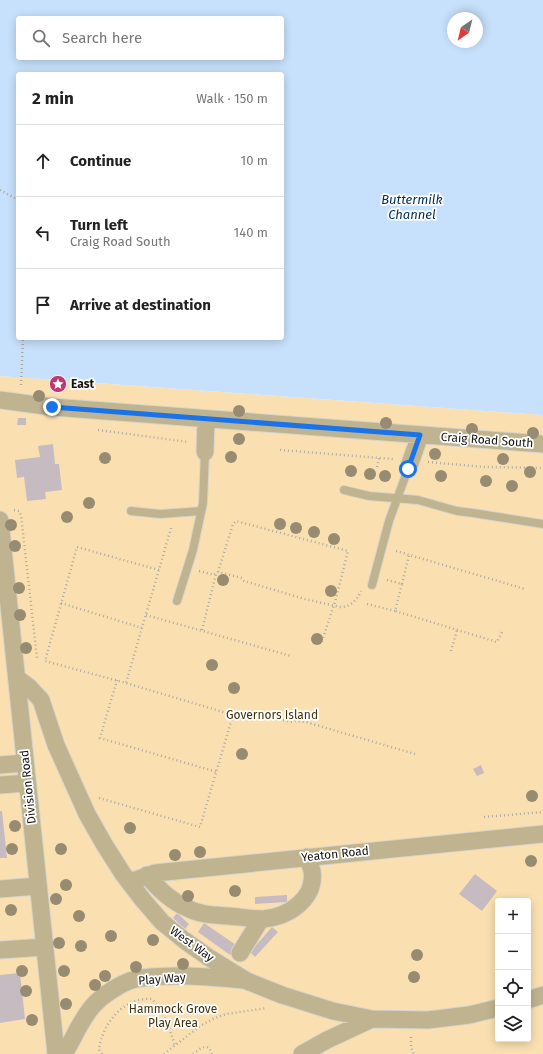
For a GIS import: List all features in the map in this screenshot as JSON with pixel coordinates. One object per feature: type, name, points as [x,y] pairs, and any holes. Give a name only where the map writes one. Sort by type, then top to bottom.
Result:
[{"type":"street","name":"Craig Road South","points":[[0,400],[89,410],[543,444]]},
{"type":"street","points":[[205,448],[206,419]]},
{"type":"street","points":[[408,469],[420,435]]},
{"type":"street","name":"Division Road","points":[[5,515],[7,650],[17,678],[56,1054]]},
{"type":"street","name":"West Way","points":[[17,678],[29,687],[41,700],[56,745],[87,814],[104,844],[130,882],[162,922],[208,957],[247,980],[296,1000],[333,1011],[372,1019],[428,1020],[469,1015],[495,1009]]},
{"type":"street","points":[[0,765],[25,763]]},
{"type":"street","points":[[0,785],[28,783]]},
{"type":"street","name":"Yeaton Road","points":[[130,882],[155,873],[307,856],[543,834]]},
{"type":"street","points":[[147,875],[170,899],[188,909],[204,914],[261,918],[282,914],[299,905],[306,897],[311,886],[312,871],[307,856]]},
{"type":"street","points":[[0,889],[38,886]]},
{"type":"street","points":[[240,953],[261,918]]},
{"type":"street","points":[[0,950],[44,946]]},
{"type":"street","name":"Play Way","points":[[64,1054],[79,1026],[93,1006],[113,989],[135,979],[206,977],[247,980]]},
{"type":"street","points":[[531,999],[543,995]]},
{"type":"street","points":[[302,1054],[327,1040],[372,1019]]},
{"type":"lane","points":[[177,601],[193,550],[203,503],[205,448]]},
{"type":"lane","points":[[372,585],[389,521],[408,469]]},
{"type":"lane","points":[[344,490],[369,496],[398,497],[418,500],[456,511],[473,512],[543,524]]},
{"type":"lane","points":[[131,511],[160,514],[201,511]]},
{"type":"path","points":[[0,190],[16,199]]},
{"type":"path","points":[[21,377],[23,340]]},
{"type":"path","points":[[89,410],[88,424],[92,429],[178,441],[205,448]]},
{"type":"path","points":[[377,467],[379,458]]},
{"type":"path","points":[[5,515],[19,511],[21,515],[37,658]]},
{"type":"path","points":[[202,630],[217,573],[233,524],[236,521],[348,551],[321,644]]},
{"type":"path","points":[[126,683],[171,528]]},
{"type":"path","points":[[159,570],[78,548],[45,660],[245,719],[251,711],[290,722],[295,720],[306,722],[415,754]]},
{"type":"path","points":[[396,551],[525,589]]},
{"type":"path","points":[[395,611],[409,555]]},
{"type":"path","points":[[188,567],[242,578],[244,581],[252,584],[305,599],[346,607],[357,598],[363,587],[366,585],[372,585]]},
{"type":"path","points":[[375,577],[402,584]]},
{"type":"path","points":[[61,603],[142,628]]},
{"type":"path","points":[[366,604],[395,611],[497,642],[502,632]]},
{"type":"path","points":[[146,615],[291,656]]},
{"type":"path","points":[[451,651],[457,630]]},
{"type":"path","points":[[116,680],[100,738],[217,772]]},
{"type":"path","points":[[96,797],[200,827],[233,715]]},
{"type":"path","points":[[484,817],[543,812]]},
{"type":"path","points":[[102,1054],[100,1050],[100,1043],[115,1013],[127,1005],[143,999],[152,1000],[162,1011],[170,1029],[175,1046]]},
{"type":"path","points":[[164,1054],[200,1026],[213,1019],[226,1014],[272,1007],[296,1000]]},
{"type":"path","points":[[193,1054],[202,1047],[206,1047],[211,1050],[212,1054]]},
{"type":"green space","name":"Governors Island","points":[[0,376],[543,415],[543,1054],[0,1054]]},
{"type":"water","name":"Buttermilk Channel","points":[[0,0],[543,0],[543,415],[0,376]]},
{"type":"building","points":[[18,418],[26,418],[26,425],[17,425]]},
{"type":"building","points":[[53,444],[55,464],[59,464],[62,490],[45,492],[46,499],[27,501],[24,477],[17,478],[15,460],[40,457],[38,446]]},
{"type":"building","points":[[481,765],[484,773],[477,776],[473,769]]},
{"type":"building","points":[[0,811],[2,811],[7,858],[0,858]]},
{"type":"building","points":[[475,874],[497,891],[482,911],[459,894]]},
{"type":"building","points":[[287,895],[287,902],[255,904],[255,897]]},
{"type":"building","points":[[177,913],[189,924],[185,929],[173,918]]},
{"type":"building","points":[[204,923],[236,945],[230,955],[198,932]]},
{"type":"building","points":[[272,927],[278,932],[255,957],[250,952]]},
{"type":"building","points":[[20,973],[25,1019],[0,1023],[0,975]]},
{"type":"place","name":"East","points":[[58,384]]},
{"type":"route","points":[[52,407],[420,435],[408,469]]},
{"type":"park label","name":"Hammock Grove Play Area","points":[[173,1016]]}]
